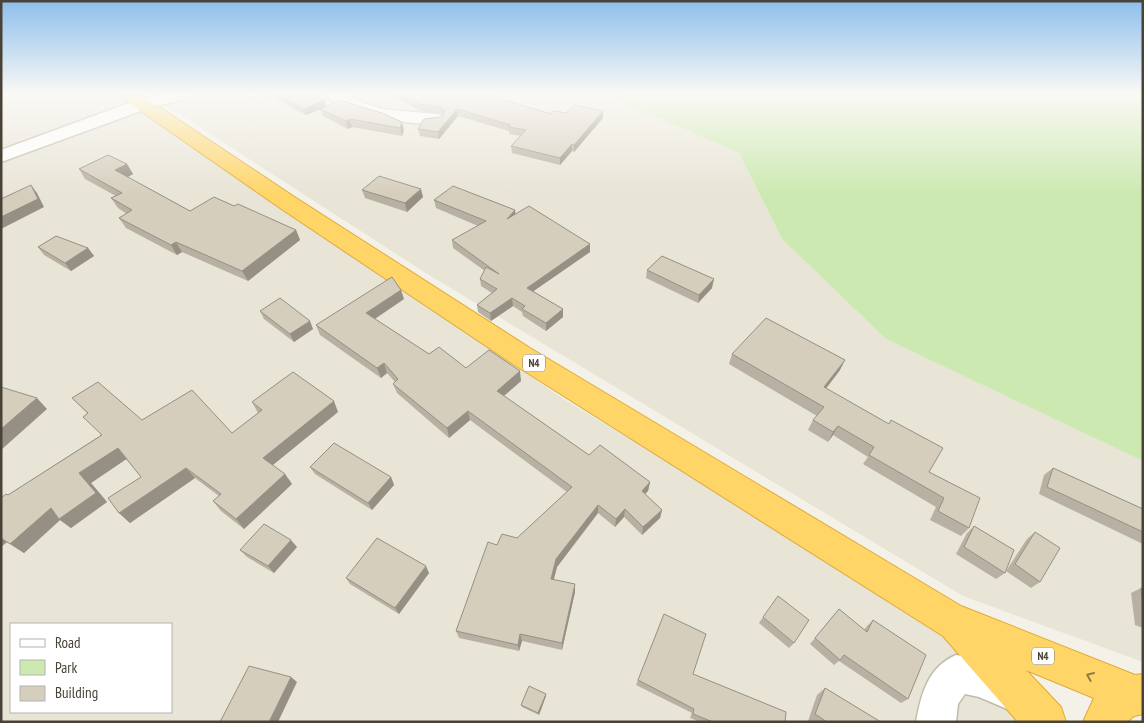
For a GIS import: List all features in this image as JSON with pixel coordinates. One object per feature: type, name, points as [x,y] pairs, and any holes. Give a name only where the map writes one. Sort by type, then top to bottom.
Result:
[{"type":"highway","name":"N4","points":[[178,128],[288,204],[520,355],[949,620],[1139,694]]},
{"type":"highway","name":"N4","points":[[949,620],[977,646],[1035,709]]},
{"type":"highway","name":"N4","points":[[1103,722],[1107,713],[1115,704],[1124,698],[1139,694]]},
{"type":"street","points":[[1,156],[68,128]]},
{"type":"street","points":[[936,722],[940,697],[956,674],[981,678],[1035,709]]},
{"type":"shaded area","points":[[1,128],[166,128],[565,400],[956,635],[1038,722],[1,722]]},
{"type":"shaded area","points":[[200,128],[680,128],[739,153],[782,239],[886,339],[1143,461],[1143,662],[963,596],[429,275]]},
{"type":"green space","points":[[680,128],[1143,128],[1143,461],[886,339],[782,239],[739,153]]},
{"type":"building","points":[[419,128],[442,128],[438,132]]},
{"type":"building","points":[[513,128],[589,128],[560,158],[511,146],[526,130]]},
{"type":"building","points":[[108,155],[127,164],[115,170],[190,211],[214,197],[234,206],[238,204],[296,230],[242,271],[176,242],[171,245],[119,218],[132,210],[111,198],[122,193],[79,169]]},
{"type":"building","points":[[379,176],[421,189],[405,203],[362,190]]},
{"type":"building","points":[[31,185],[38,199],[1,217],[1,199]]},
{"type":"building","points":[[453,186],[515,210],[507,219],[529,206],[590,244],[527,288],[563,309],[546,323],[522,309],[525,306],[512,298],[490,313],[477,305],[497,289],[480,279],[486,267],[499,274],[452,240],[486,221],[434,200]]},
{"type":"building","points":[[56,236],[88,248],[65,263],[38,247]]},
{"type":"building","points":[[662,256],[714,279],[699,295],[647,270]]},
{"type":"building","points":[[392,277],[401,290],[366,313],[429,354],[439,347],[466,368],[489,350],[520,371],[497,391],[589,455],[600,445],[650,482],[642,491],[662,510],[643,527],[625,509],[616,519],[598,505],[556,559],[551,579],[575,584],[562,643],[520,634],[518,645],[456,631],[488,542],[497,545],[502,534],[517,538],[572,487],[468,411],[447,428],[393,384],[398,379],[384,363],[377,368],[316,325]]},
{"type":"building","points":[[280,298],[310,321],[290,334],[260,311]]},
{"type":"building","points":[[766,318],[845,360],[824,387],[889,424],[891,420],[943,448],[929,472],[980,498],[969,528],[938,511],[944,498],[869,455],[874,447],[838,426],[833,432],[813,420],[824,407],[732,354]]},
{"type":"building","points":[[293,372],[334,401],[263,458],[285,474],[236,519],[213,501],[221,494],[186,468],[119,513],[108,498],[141,477],[118,448],[79,473],[96,493],[59,519],[51,508],[10,544],[1,538],[1,498],[102,435],[83,417],[88,413],[72,398],[98,382],[142,420],[192,390],[232,433],[262,410],[252,402]]},
{"type":"building","points":[[1,387],[37,398],[1,429]]},
{"type":"building","points":[[334,443],[391,477],[368,503],[310,467]]},
{"type":"building","points":[[1053,468],[1143,509],[1143,532],[1047,487]]},
{"type":"building","points":[[264,524],[291,540],[268,566],[240,550]]},
{"type":"building","points":[[974,526],[1014,550],[1005,573],[964,547]]},
{"type":"building","points":[[1035,532],[1060,548],[1040,582],[1015,564]]},
{"type":"building","points":[[377,538],[426,566],[395,608],[346,578]]},
{"type":"building","points":[[1141,588],[1143,589],[1143,606]]},
{"type":"building","points":[[778,596],[809,620],[794,643],[763,617]]},
{"type":"building","points":[[839,609],[867,632],[873,620],[926,655],[908,699],[844,655],[840,660],[815,638]]},
{"type":"building","points":[[664,614],[706,634],[693,674],[786,712],[785,722],[713,722],[693,714],[694,709],[638,680]]},
{"type":"building","points":[[249,666],[291,677],[269,722],[220,722]]},
{"type":"building","points":[[529,686],[546,694],[538,713],[521,705]]},
{"type":"building","points":[[825,688],[881,722],[827,722],[815,714]]}]
